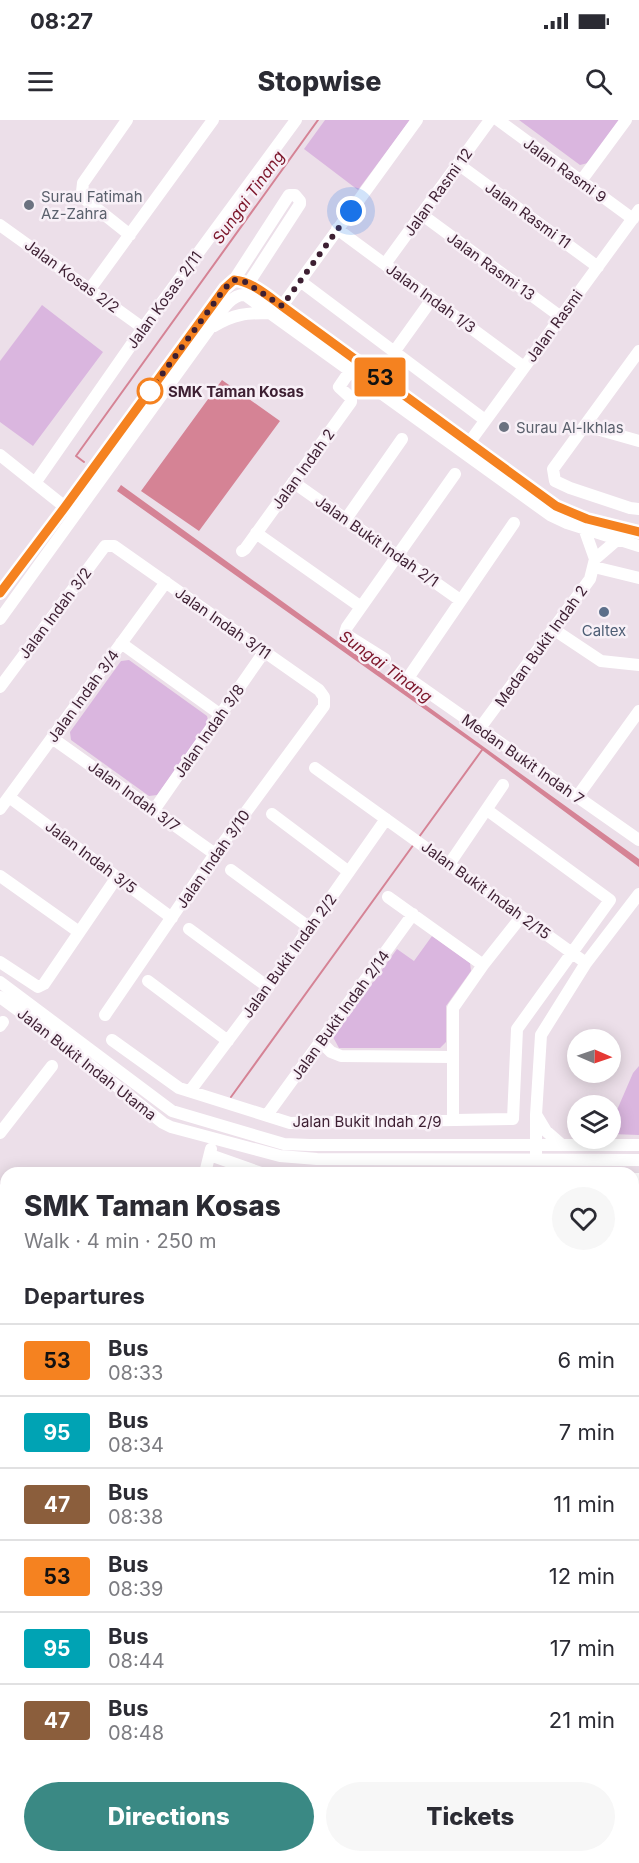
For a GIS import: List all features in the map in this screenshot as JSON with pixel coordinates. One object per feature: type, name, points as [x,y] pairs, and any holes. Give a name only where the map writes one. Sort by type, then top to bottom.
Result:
[{"type":"street","points":[[127,120],[83,183],[82,192],[86,200],[130,235]]},
{"type":"street","points":[[90,289],[213,120]]},
{"type":"street","name":"Jalan Kosas 2/11","points":[[35,483],[143,328],[296,120]]},
{"type":"street","points":[[282,306],[417,120]]},
{"type":"street","name":"Jalan Rasmi 12","points":[[385,264],[490,120]]},
{"type":"street","name":"Jalan Rasmi 9","points":[[498,120],[581,181],[636,215]]},
{"type":"street","points":[[581,181],[626,120]]},
{"type":"street","name":"Jalan Rasmi 11","points":[[458,164],[598,267]]},
{"type":"street","points":[[0,593],[225,288],[234,280],[289,195],[294,195],[300,204],[248,284]]},
{"type":"street","name":"Jalan Rasmi 13","points":[[421,214],[561,317]]},
{"type":"street","name":"Jalan Rasmi","points":[[462,453],[636,215]]},
{"type":"street","name":"Jalan Kosas 2/2","points":[[0,225],[143,328]]},
{"type":"street","name":"Jalan Indah 1/3","points":[[338,229],[524,367]]},
{"type":"street","points":[[234,280],[242,280],[282,306],[462,453],[550,515],[616,540],[639,546]]},
{"type":"street","points":[[300,281],[485,420]]},
{"type":"street","points":[[0,619],[232,298],[238,295],[245,295],[470,442],[556,506],[587,519],[639,532]]},
{"type":"street","points":[[394,352],[432,299]]},
{"type":"street","points":[[210,328],[230,317],[270,313]]},
{"type":"street","points":[[639,351],[553,469],[555,481],[570,488],[639,509]]},
{"type":"street","name":"Jalan Indah 2","points":[[242,551],[351,402],[349,395],[339,387],[354,366]]},
{"type":"street","points":[[586,426],[639,441]]},
{"type":"street","points":[[346,519],[402,439]]},
{"type":"street","points":[[0,455],[76,515]]},
{"type":"street","points":[[385,659],[345,633],[347,627],[455,474]]},
{"type":"street","name":"Jalan Bukit Indah 2/1","points":[[293,482],[460,600]]},
{"type":"street","points":[[460,600],[514,523]]},
{"type":"street","points":[[584,528],[594,563],[639,578]]},
{"type":"street","points":[[256,533],[361,607]]},
{"type":"street","name":"Medan Bukit Indah 2","points":[[480,728],[590,579],[594,563],[616,540]]},
{"type":"street","name":"Jalan Indah 3/2","points":[[0,687],[105,546],[114,546]]},
{"type":"street","name":"Jalan Indah 3/11","points":[[114,546],[319,690],[324,697],[324,706]]},
{"type":"street","name":"Jalan Indah 3/4","points":[[0,809],[166,582]]},
{"type":"street","name":"Medan Bukit Indah 7","points":[[460,600],[408,678],[639,840]]},
{"type":"street","points":[[553,629],[601,661],[639,665]]},
{"type":"street","points":[[121,644],[220,715]]},
{"type":"street","name":"Jalan Indah 3/8","points":[[154,810],[264,652]]},
{"type":"street","name":"Jalan Indah 3/10","points":[[105,1015],[215,854],[324,706]]},
{"type":"street","points":[[577,797],[639,711]]},
{"type":"street","name":"Jalan Indah 3/7","points":[[52,738],[215,854]]},
{"type":"street","name":"Jalan Bukit Indah 2/15","points":[[315,768],[586,963]]},
{"type":"street","points":[[450,863],[503,785]]},
{"type":"street","name":"Jalan Indah 3/5","points":[[9,797],[172,918]]},
{"type":"street","points":[[487,810],[610,900],[572,952]]},
{"type":"street","points":[[272,814],[349,872]]},
{"type":"street","name":"Jalan Bukit Indah 2/2","points":[[190,1091],[268,987],[386,819]]},
{"type":"street","points":[[231,870],[310,928]]},
{"type":"street","points":[[0,876],[79,932]]},
{"type":"street","points":[[0,962],[38,987],[44,984],[117,877]]},
{"type":"street","points":[[536,1160],[541,1035],[586,963],[639,894]]},
{"type":"street","points":[[388,897],[483,965]]},
{"type":"street","name":"Jalan Bukit Indah 2/14","points":[[267,1115],[413,914]]},
{"type":"street","points":[[453,1120],[453,1008],[521,917]]},
{"type":"street","points":[[189,929],[268,987]]},
{"type":"street","name":"Jalan Bukit Indah 2/9","points":[[112,1040],[179,1088],[290,1123],[513,1119],[517,1029],[572,952]]},
{"type":"street","points":[[148,981],[228,1041]]},
{"type":"street","name":"Jalan Bukit Indah Utama","points":[[0,982],[166,1108],[284,1144],[639,1144]]},
{"type":"street","name":"Jalan Bukit Indah Utama","points":[[0,997],[60,1041],[163,1123],[280,1156],[317,1159],[639,1160]]},
{"type":"street","points":[[320,1041],[331,1052],[340,1056],[452,1057]]},
{"type":"street","points":[[0,1133],[52,1066]]},
{"type":"street","points":[[536,1115],[546,1131],[562,1145]]},
{"type":"street","points":[[512,1145],[528,1134],[536,1115]]},
{"type":"street","points":[[207,1167],[218,1125]]},
{"type":"street","points":[[210,1155],[244,1167]]},
{"type":"street","points":[[422,1159],[422,1167]]},
{"type":"shaded area","points":[[325,120],[410,120],[358,190],[304,149]]},
{"type":"shaded area","points":[[519,120],[619,120],[588,163],[580,165]]},
{"type":"shaded area","points":[[42,305],[103,352],[33,446],[0,422],[0,361]]},
{"type":"shaded area","points":[[222,380],[280,421],[199,531],[141,491]]},
{"type":"shaded area","points":[[121,485],[639,859],[639,867],[482,750],[117,491]]},
{"type":"shaded area","points":[[129,660],[207,716],[209,724],[157,795],[149,796],[71,740],[70,732],[121,661]]},
{"type":"shaded area","points":[[432,936],[470,963],[471,971],[446,1006],[446,1042],[440,1048],[339,1048],[333,1037],[397,949],[414,961]]},
{"type":"shaded area","points":[[639,1066],[639,1135],[621,1134],[621,1101],[633,1073]]},
{"type":"waterway","name":"Sungai Tinang","points":[[84,462],[76,456],[318,120]]},
{"type":"waterway","points":[[419,837],[482,750]]},
{"type":"waterway","points":[[231,1097],[414,844]]},
{"type":"bus line","name":"53","points":[[0,593],[225,288],[234,280],[242,280],[282,306],[556,506],[587,519],[639,532]]},
{"type":"place","name":"Surau Fatimah Az-Zahra","points":[[29,205]]},
{"type":"place","name":"SMK Taman Kosas","points":[[150,391]]},
{"type":"place","name":"Surau Al-Ikhlas","points":[[504,427]]},
{"type":"place","name":"Caltex","points":[[604,612]]},
{"type":"route","points":[[150,391],[225,288],[234,280],[242,280],[282,306],[351,211]]}]
